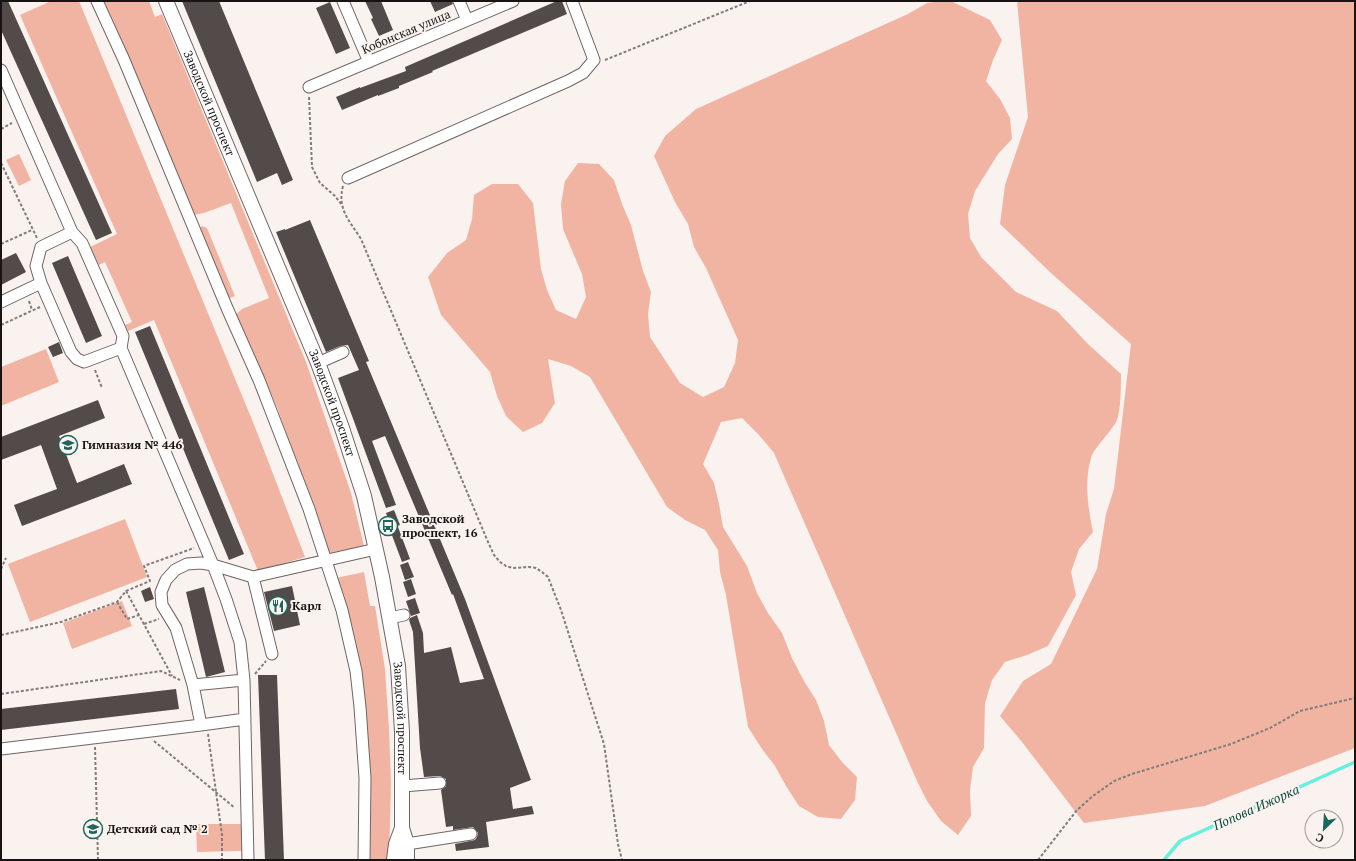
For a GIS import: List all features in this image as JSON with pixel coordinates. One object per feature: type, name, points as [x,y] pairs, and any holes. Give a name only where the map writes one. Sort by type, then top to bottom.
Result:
[{"type":"main road","name":"Заводской проспект","points":[[166,1],[318,363],[342,428],[364,496],[390,618],[397,659],[400,694],[403,786],[402,855]]},
{"type":"street","points":[[98,1],[227,308],[259,380],[309,509],[344,618],[350,640],[360,707],[365,778],[364,860]]},
{"type":"street","points":[[342,1],[369,62]]},
{"type":"street","points":[[459,1],[467,20]]},
{"type":"street","name":"Кобонская улица","points":[[310,88],[512,1]]},
{"type":"street","points":[[348,178],[583,73],[594,60],[572,1]]},
{"type":"street","points":[[1,70],[72,232],[82,243],[123,336],[121,348],[214,565],[240,642],[244,683],[248,860]]},
{"type":"street","points":[[72,232],[40,247],[36,266],[49,302],[71,352],[77,359],[84,362],[121,348]]},
{"type":"street","points":[[1,302],[41,283]]},
{"type":"street","points":[[318,363],[343,352]]},
{"type":"street","points":[[204,724],[176,628],[162,605],[161,592],[166,580],[175,570],[187,564],[201,563],[214,565],[253,577],[376,549]]},
{"type":"street","points":[[253,577],[272,654]]},
{"type":"street","points":[[390,618],[404,615]]},
{"type":"street","points":[[193,685],[244,683]]},
{"type":"street","points":[[1,749],[245,719]]},
{"type":"street","points":[[403,786],[440,783]]},
{"type":"street","points":[[402,855],[471,834]]},
{"type":"path","points":[[594,60],[607,60],[750,1]]},
{"type":"path","points":[[310,88],[309,98],[312,167],[320,183],[335,196],[364,245],[494,555],[506,566],[513,568],[536,568],[548,577],[561,610],[604,744],[618,844],[622,860]]},
{"type":"path","points":[[1,163],[40,247]]},
{"type":"path","points":[[341,205],[342,190],[348,178]]},
{"type":"path","points":[[1,244],[32,230]]},
{"type":"path","points":[[1,325],[49,302]]},
{"type":"path","points":[[91,359],[102,388]]},
{"type":"path","points":[[1,635],[61,622],[117,602],[126,591],[150,581],[144,566],[204,544]]},
{"type":"path","points":[[1,569],[6,558]]},
{"type":"path","points":[[126,591],[172,676]]},
{"type":"path","points":[[117,602],[127,619],[139,615]]},
{"type":"path","points":[[144,624],[168,616]]},
{"type":"path","points":[[244,683],[272,654]]},
{"type":"path","points":[[1,694],[161,671],[193,685]]},
{"type":"path","points":[[1038,860],[1077,810],[1114,781],[1230,744],[1270,728],[1300,711],[1355,698]]},
{"type":"path","points":[[204,724],[222,835],[222,860]]},
{"type":"path","points":[[142,732],[247,818]]},
{"type":"path","points":[[94,738],[98,860]]},
{"type":"shaded area","points":[[51,1],[79,1],[255,427],[305,557],[258,571],[154,320],[128,331],[125,325],[132,322],[105,262],[99,265],[90,247],[117,234],[20,15]]},
{"type":"shaded area","points":[[102,1],[149,1],[155,17],[162,14],[306,362],[351,493],[364,546],[328,553],[277,407],[235,315],[242,309],[269,298],[231,203],[194,215]]},
{"type":"shaded area","points":[[951,1],[990,20],[1002,40],[986,81],[1000,99],[1010,118],[1012,139],[998,154],[975,191],[968,214],[970,238],[981,257],[1016,292],[1057,311],[1088,344],[1121,374],[1120,404],[1117,420],[1092,454],[1089,467],[1087,486],[1093,532],[1079,549],[1071,572],[1076,595],[1048,646],[1005,662],[992,680],[985,703],[984,748],[973,767],[970,790],[971,816],[958,835],[941,821],[927,801],[917,781],[774,453],[759,435],[742,418],[721,422],[703,464],[714,483],[723,527],[747,566],[757,593],[768,613],[782,633],[792,658],[816,700],[824,721],[829,745],[842,762],[857,777],[855,800],[841,819],[818,817],[799,806],[775,766],[748,727],[726,595],[720,572],[718,550],[705,530],[685,520],[667,507],[590,377],[571,366],[548,359],[555,403],[542,423],[523,432],[506,416],[497,396],[490,372],[441,315],[428,277],[447,253],[466,240],[472,219],[474,195],[492,184],[518,184],[533,203],[541,269],[547,290],[556,310],[576,319],[586,297],[582,274],[563,229],[561,204],[565,181],[578,163],[599,164],[614,180],[631,225],[643,271],[651,292],[648,314],[650,337],[680,383],[703,397],[724,387],[735,363],[738,340],[706,268],[694,247],[688,224],[675,202],[654,156],[665,136],[696,109],[908,14],[927,3]]},
{"type":"shaded area","points":[[1017,1],[1355,1],[1355,748],[1205,806],[1084,823],[1022,742],[1000,716],[1023,681],[1051,664],[1097,569],[1106,514],[1114,489],[1131,344],[1051,273],[1000,224],[1005,185],[1028,117]]},
{"type":"shaded area","points":[[19,154],[31,180],[19,186],[6,160]]},
{"type":"shaded area","points":[[202,226],[207,228],[235,296],[228,299],[199,229]]},
{"type":"shaded area","points":[[46,349],[59,382],[1,406],[1,367]]},
{"type":"shaded area","points":[[125,519],[147,577],[30,622],[8,564]]},
{"type":"shaded area","points":[[364,572],[370,606],[375,606],[385,669],[391,783],[389,860],[368,860],[369,790],[336,578]]},
{"type":"shaded area","points":[[122,601],[132,626],[72,649],[63,623]]},
{"type":"shaded area","points":[[196,824],[242,824],[242,851],[197,852]]},
{"type":"building","points":[[1,1],[8,1],[112,233],[96,240],[1,30]]},
{"type":"building","points":[[182,1],[219,1],[293,180],[282,185],[277,173],[257,182]]},
{"type":"building","points":[[365,1],[381,1],[393,30],[379,36]]},
{"type":"building","points":[[430,1],[452,1],[453,4],[435,12]]},
{"type":"building","points":[[557,1],[562,1],[567,14],[432,71],[433,72],[399,86],[399,88],[342,110],[336,97],[406,71],[405,67]]},
{"type":"building","points":[[330,2],[350,48],[336,54],[316,8]]},
{"type":"building","points":[[310,220],[369,361],[366,362],[465,599],[531,780],[510,788],[513,809],[532,806],[534,814],[486,822],[489,847],[456,851],[455,844],[475,840],[478,833],[473,827],[453,830],[453,826],[446,827],[441,790],[446,786],[446,779],[440,776],[424,777],[420,748],[413,632],[409,620],[410,618],[417,615],[423,633],[424,653],[451,647],[460,683],[484,679],[453,594],[452,595],[385,436],[372,441],[396,505],[386,508],[338,378],[359,370],[348,345],[340,346],[326,352],[276,232]]},
{"type":"building","points":[[16,253],[26,272],[1,285],[1,260]]},
{"type":"building","points":[[68,256],[102,336],[86,343],[52,263]]},
{"type":"building","points":[[150,326],[244,554],[229,560],[135,332]]},
{"type":"building","points":[[59,342],[63,353],[53,357],[48,347]]},
{"type":"building","points":[[98,400],[105,418],[59,436],[77,483],[124,464],[132,484],[22,526],[14,505],[57,489],[41,445],[1,460],[1,437]]},
{"type":"building","points":[[394,510],[400,525],[391,528],[386,513]]},
{"type":"building","points":[[398,527],[410,559],[402,562],[390,530]]},
{"type":"building","points":[[408,562],[414,577],[405,580],[400,565]]},
{"type":"building","points":[[411,579],[416,594],[408,597],[403,582]]},
{"type":"building","points":[[292,586],[300,625],[274,631],[264,592]]},
{"type":"building","points":[[150,587],[154,599],[145,602],[141,591]]},
{"type":"building","points":[[204,587],[225,672],[206,677],[186,592]]},
{"type":"building","points":[[415,598],[420,613],[411,616],[406,601]]},
{"type":"building","points":[[258,675],[277,675],[284,860],[265,860]]},
{"type":"building","points":[[176,689],[179,709],[1,730],[1,709]]},
{"type":"waterway","name":"Попова Ижорка","points":[[1164,860],[1180,841],[1355,762]]},
{"type":"place","name":"Гимназия № 446","points":[[68,445]]},
{"type":"place","name":"Заводской проспект, 16","points":[[388,526]]},
{"type":"place","name":"Карл","points":[[278,606]]},
{"type":"place","name":"Детский сад № 2","points":[[93,829]]}]
